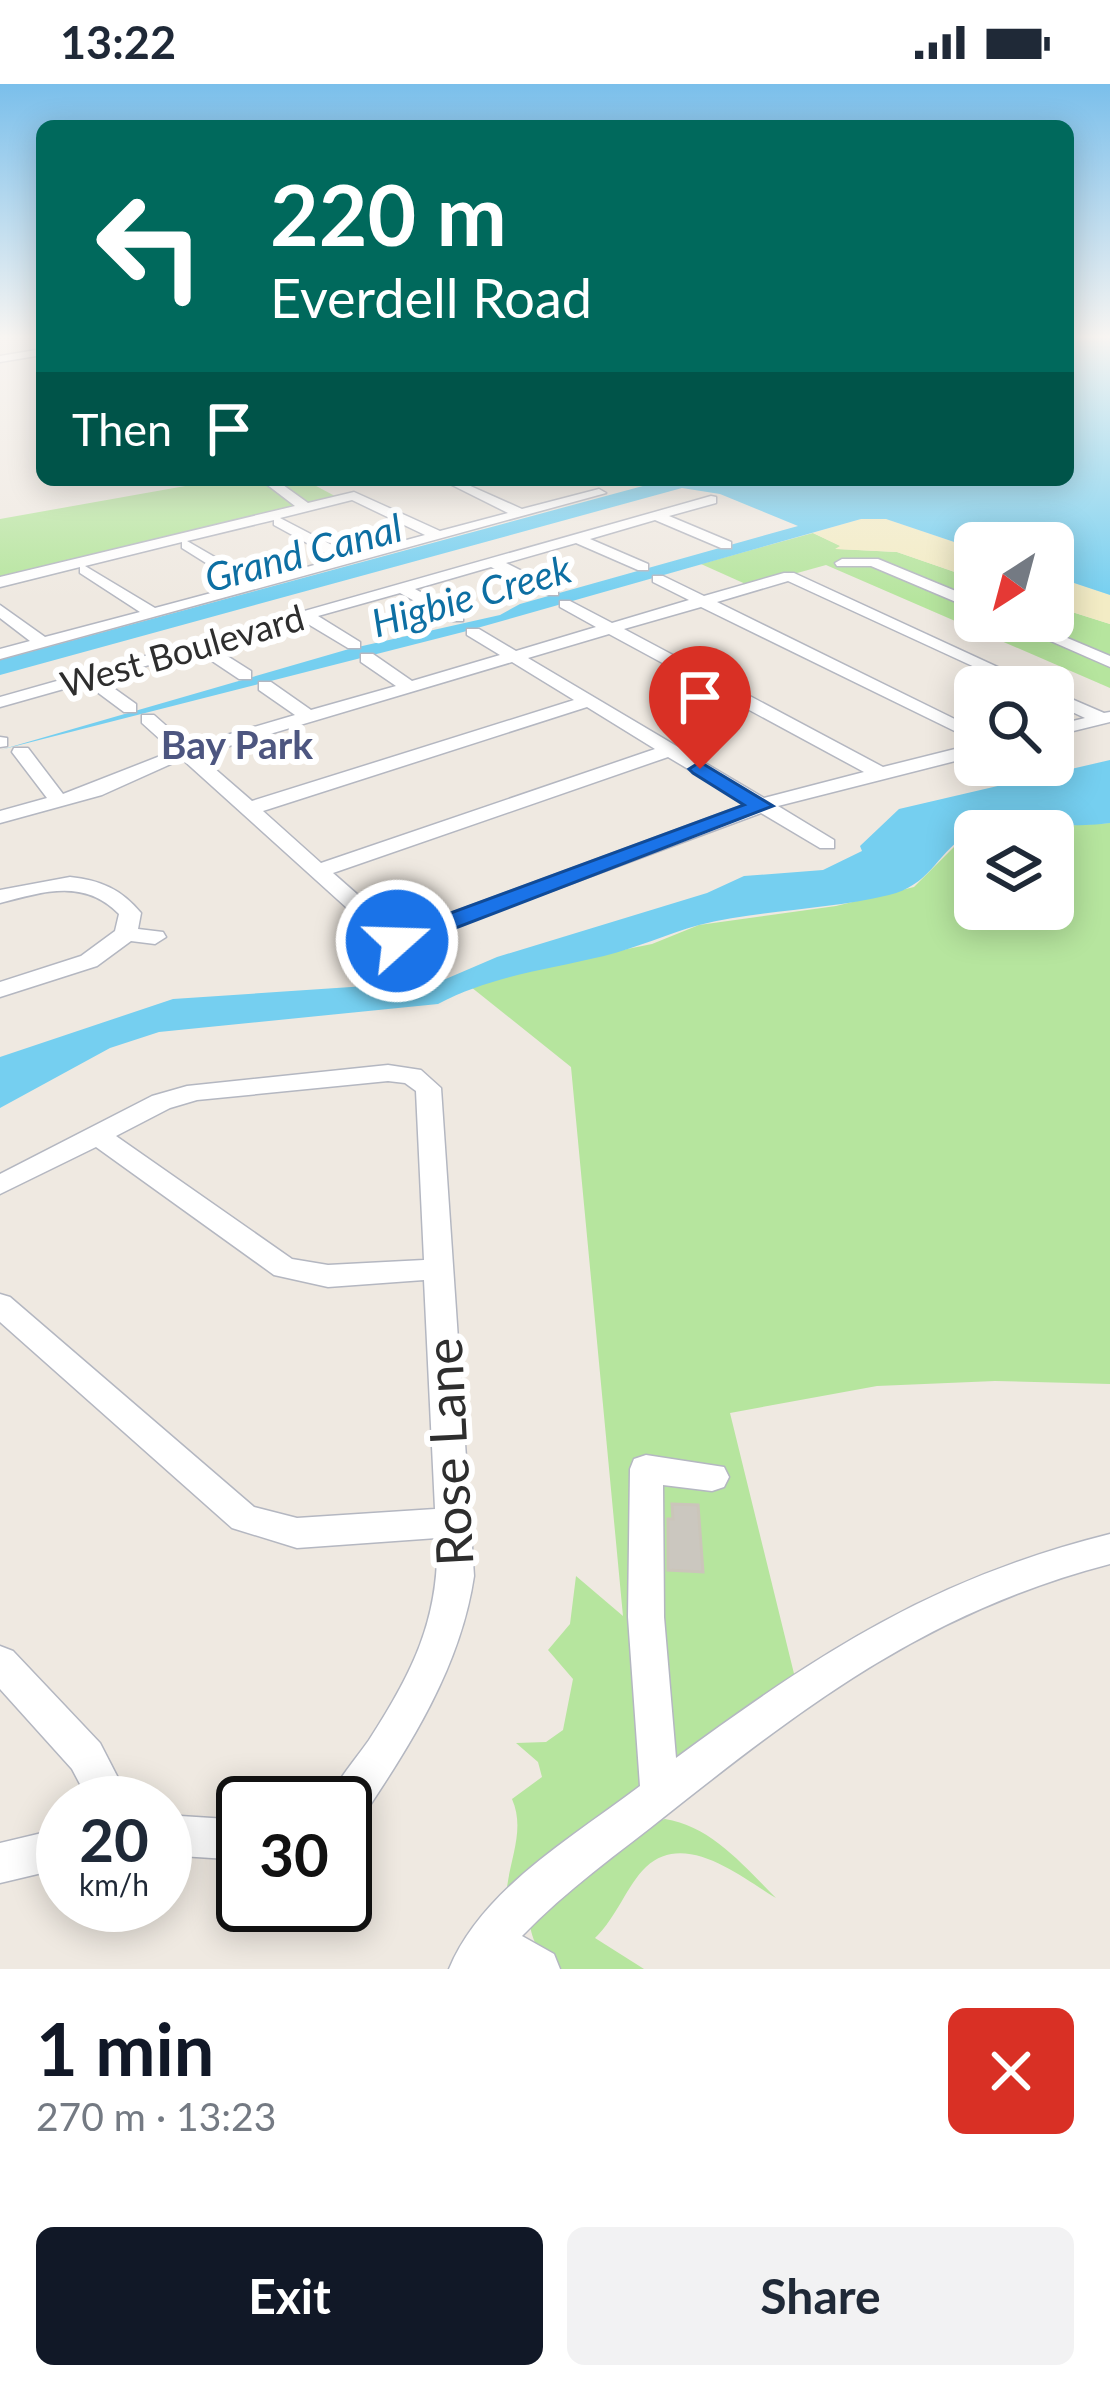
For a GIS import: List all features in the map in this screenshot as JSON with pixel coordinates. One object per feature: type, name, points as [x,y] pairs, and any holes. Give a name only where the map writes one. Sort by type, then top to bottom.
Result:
[{"type":"street","points":[[276,486],[304,507]]},
{"type":"street","points":[[459,486],[521,514]]},
{"type":"street","points":[[0,654],[599,493],[582,486]]},
{"type":"street","points":[[0,582],[354,496],[438,536]]},
{"type":"street","name":"West Boulevard","points":[[0,702],[711,500]]},
{"type":"street","points":[[656,516],[726,544]]},
{"type":"street","points":[[279,522],[349,560]]},
{"type":"street","points":[[578,538],[954,726]]},
{"type":"street","points":[[187,545],[254,586]]},
{"type":"street","points":[[492,562],[881,774]]},
{"type":"street","points":[[842,562],[873,562],[954,596]]},
{"type":"street","points":[[85,571],[153,613]]},
{"type":"street","points":[[0,817],[95,791],[146,765],[185,753],[789,576],[986,666]]},
{"type":"street","points":[[402,588],[827,844]]},
{"type":"street","points":[[0,610],[43,643]]},
{"type":"street","points":[[305,615],[410,687]]},
{"type":"street","points":[[1062,642],[1110,662]]},
{"type":"street","points":[[199,645],[245,675]]},
{"type":"street","points":[[88,677],[185,753],[397,941],[761,806],[954,755]]},
{"type":"street","points":[[266,686],[308,717]]},
{"type":"street","points":[[248,808],[589,701]]},
{"type":"street","points":[[1074,705],[1106,718]]},
{"type":"street","points":[[1074,726],[1106,718]]},
{"type":"street","points":[[317,871],[670,750]]},
{"type":"street","points":[[21,752],[59,801]]},
{"type":"street","points":[[0,897],[65,883],[91,884],[115,896],[130,913],[126,934]]},
{"type":"street","points":[[0,990],[88,961],[126,934],[155,937]]},
{"type":"street","name":"Rose Lane","points":[[97,1136],[161,1102],[196,1092],[388,1073],[422,1081],[430,1098],[457,1576],[444,1635],[407,1709],[365,1776]]},
{"type":"street","points":[[0,1185],[97,1136],[284,1268],[328,1276],[439,1269]]},
{"type":"street","points":[[0,1305],[244,1518],[297,1533],[453,1522]]},
{"type":"street","points":[[668,1789],[646,1618],[646,1469],[712,1477]]},
{"type":"street","points":[[479,1954],[567,1868],[793,1691],[858,1649],[938,1607],[1010,1577],[1110,1549]]},
{"type":"street","points":[[0,1663],[86,1756],[97,1776]]},
{"type":"street","points":[[0,1863],[36,1854]]},
{"type":"street","points":[[479,1954],[539,1969]]},
{"type":"green space","points":[[185,486],[316,486],[346,502],[0,588],[0,519]]},
{"type":"green space","points":[[813,533],[841,546],[839,549],[897,552],[954,572],[954,620],[826,565],[750,586],[701,564]]},
{"type":"green space","points":[[1074,613],[1110,624],[1110,688],[1074,672],[1074,666],[1059,666],[1004,642],[1074,642]]},
{"type":"green space","points":[[1110,823],[1110,1384],[995,1381],[877,1386],[730,1413],[799,1694],[506,1902],[517,1837],[512,1799],[542,1777],[538,1762],[516,1743],[546,1742],[563,1730],[573,1679],[548,1650],[570,1624],[576,1576],[623,1616],[571,1067],[471,987],[528,969],[652,944],[699,925],[836,906],[914,887],[954,847],[954,930],[1074,930],[1074,825]]},
{"type":"green space","points":[[665,1819],[712,1839],[776,1898],[712,1861],[678,1853],[661,1857],[639,1874],[595,1938],[644,1969],[559,1969],[552,1964],[537,1946],[529,1915],[642,1826]]},
{"type":"sand","points":[[861,519],[886,519],[954,542],[954,572],[897,552],[835,549],[840,546],[813,533]]},
{"type":"sand","points":[[1074,583],[1110,595],[1110,624],[1074,613]]},
{"type":"water","points":[[1074,425],[1110,425],[1110,595],[1074,583],[1074,522],[954,522],[954,542],[886,519],[861,519],[463,632],[0,750],[349,649],[500,615],[520,604],[798,526],[720,494],[682,488],[0,675],[0,660],[643,486],[1074,486]]},
{"type":"water","points":[[1110,760],[1110,823],[1074,825],[1074,810],[954,810],[954,844],[923,877],[889,895],[699,925],[616,953],[499,980],[438,1004],[159,1032],[110,1048],[0,1108],[0,1057],[173,999],[441,981],[497,957],[707,893],[744,876],[823,870],[862,851],[860,846],[899,809],[998,786],[1074,786],[1074,768]]},
{"type":"building","points":[[672,1504],[698,1505],[703,1572],[668,1570]]},
{"type":"district","name":"Bay Park","points":[[237,744]]},
{"type":"route","points":[[397,941],[761,806],[700,769]]},
{"type":"water label","name":"Grand Canal","points":[[303,552]]},
{"type":"water label","name":"Higbie Creek","points":[[471,595]]}]
